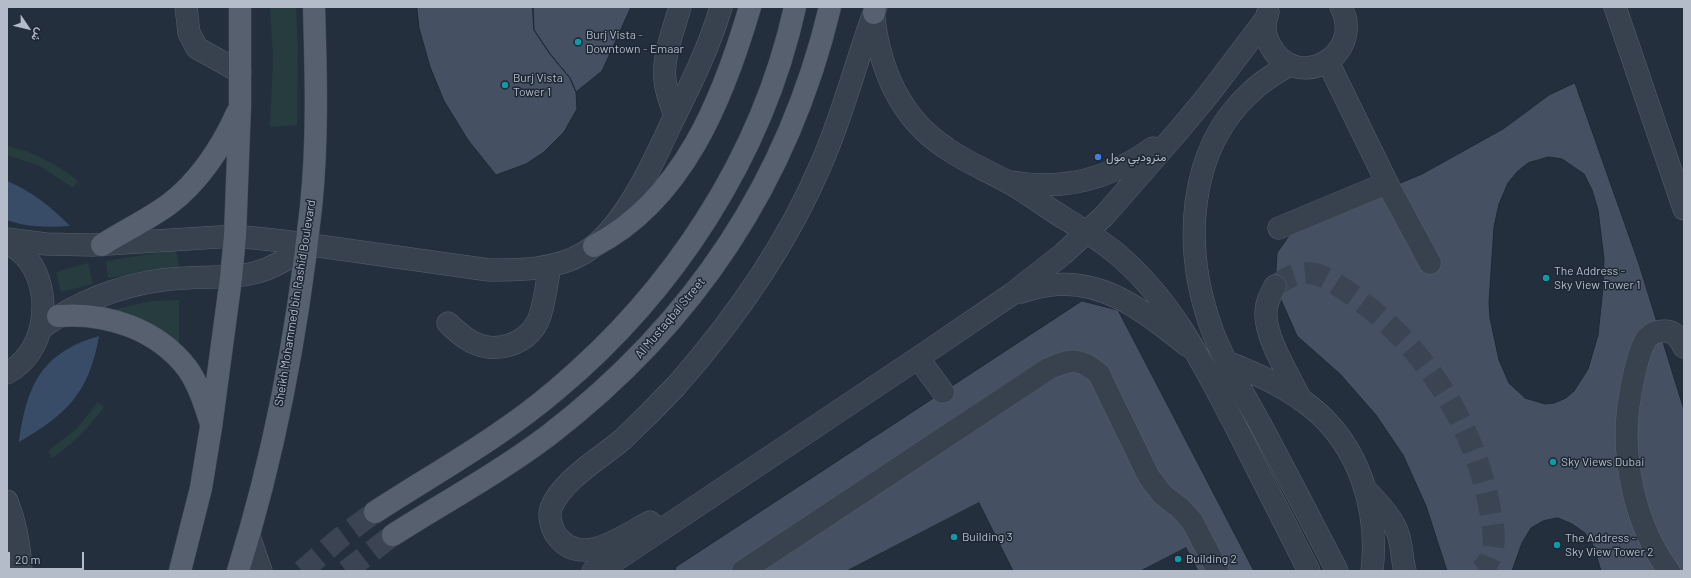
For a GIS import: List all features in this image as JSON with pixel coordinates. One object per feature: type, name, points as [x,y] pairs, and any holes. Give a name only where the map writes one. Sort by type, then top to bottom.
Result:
[{"type":"main road","points":[[180,571],[201,488],[211,427],[231,278],[235,236],[240,105],[240,7]]},
{"type":"main road","name":"Sheikh Mohammed bin Rashid Boulevard","points":[[238,571],[267,467],[282,398],[306,245],[311,207],[315,138],[316,87],[314,7]]},
{"type":"main road","points":[[594,246],[613,236],[630,224],[658,195],[691,151],[721,95],[750,7]]},
{"type":"main road","points":[[375,512],[512,423],[555,391],[606,345],[652,294],[702,226],[735,170],[760,118],[780,64],[795,7]]},
{"type":"main road","name":"Al Mustaqbal Street","points":[[393,535],[547,436],[595,398],[639,356],[680,311],[717,263],[750,211],[778,158],[802,101],[821,44],[830,7]]},
{"type":"main road","points":[[102,245],[168,205],[188,186],[219,148],[240,105]]},
{"type":"main road","points":[[50,322],[75,315],[107,319],[126,324],[159,342],[187,369],[202,397],[211,427]]},
{"type":"street","points":[[186,7],[189,33],[197,48],[240,72]]},
{"type":"street","points":[[676,116],[668,96],[664,79],[668,50],[680,7]]},
{"type":"street","points":[[7,240],[46,244],[102,245],[235,236],[283,241],[490,270],[520,270],[550,267],[573,259],[594,246],[616,224],[649,171],[693,81],[721,7]]},
{"type":"street","points":[[1615,7],[1684,209]]},
{"type":"street","points":[[875,9],[877,40],[883,65],[893,89],[907,111],[924,131],[945,148],[1005,180],[1086,232],[1116,253],[1155,291],[1171,312],[1199,355],[1309,571]]},
{"type":"street","points":[[703,501],[674,511],[595,550],[581,551],[567,546],[557,536],[551,523],[550,509],[566,485],[624,438],[674,388],[719,334],[764,271],[785,236],[822,162],[849,91],[875,9]]},
{"type":"street","points":[[1268,10],[1266,38],[1274,54],[1289,65],[1302,68],[1315,67],[1328,62],[1338,53],[1345,41],[1349,9]]},
{"type":"street","points":[[593,571],[613,565],[703,501],[1012,294],[1063,254],[1104,216],[1180,129],[1209,94],[1268,10]]},
{"type":"street","points":[[1328,62],[1388,184],[1430,263]]},
{"type":"street","points":[[1289,65],[1252,90],[1236,107],[1222,126],[1211,147],[1197,192],[1194,239],[1199,284],[1212,328],[1337,571]]},
{"type":"street","points":[[1005,180],[1032,185],[1058,185],[1085,182],[1111,173],[1135,161],[1180,129]]},
{"type":"street","points":[[1279,228],[1388,184]]},
{"type":"street","points":[[7,240],[20,250],[33,267],[41,286],[44,307],[50,322]]},
{"type":"street","points":[[9,378],[50,322],[83,302],[108,292],[135,284],[181,279],[231,278],[264,271],[293,256],[306,245]]},
{"type":"street","points":[[448,323],[472,342],[487,347],[502,348],[516,343],[529,334],[538,321],[550,267]]},
{"type":"street","points":[[1012,294],[1050,285],[1075,284],[1099,289],[1132,304],[1199,355]]},
{"type":"street","points":[[1275,286],[1268,298],[1266,325],[1301,400]]},
{"type":"street","points":[[1669,571],[1649,537],[1638,507],[1630,475],[1627,443],[1628,410],[1633,378],[1643,346],[1648,337],[1658,331],[1669,331],[1678,336],[1684,347]]},
{"type":"street","points":[[918,358],[943,392]]},
{"type":"street","points":[[743,571],[1048,369],[1062,363],[1075,360],[1088,365],[1099,374],[1149,477],[1163,495],[1180,508],[1192,521],[1218,571]]},
{"type":"street","points":[[1229,363],[1267,380],[1301,400],[1323,418],[1341,439],[1356,464],[1366,490],[1374,531],[1375,551],[1372,571]]},
{"type":"street","points":[[1366,490],[1382,507],[1394,526],[1400,542],[1405,571]]},
{"type":"street","points":[[7,501],[20,545],[21,571]]},
{"type":"street","points":[[249,536],[261,571]]},
{"type":"green space","points":[[270,7],[296,7],[298,50],[297,125],[270,127],[273,58]]},
{"type":"green space","points":[[7,146],[45,159],[78,181],[73,188],[40,166],[7,155]]},
{"type":"green space","points":[[176,250],[179,267],[108,278],[106,261]]},
{"type":"green space","points":[[88,263],[93,284],[61,292],[56,272]]},
{"type":"green space","points":[[179,300],[179,343],[155,326],[112,310],[151,301]]},
{"type":"green space","points":[[98,402],[104,407],[92,422],[74,441],[52,458],[48,451],[76,429]]},
{"type":"water","points":[[7,181],[41,200],[70,226],[31,226],[7,220]]},
{"type":"water","points":[[99,336],[95,356],[89,373],[73,400],[50,422],[19,442],[27,404],[40,374],[50,362],[63,352],[79,343]]},
{"type":"building","name":"Burj Vista Tower 1","points":[[417,7],[533,7],[534,30],[550,54],[570,78],[576,92],[577,109],[564,132],[544,152],[526,164],[496,175],[468,140],[444,101],[430,67],[419,28]]},
{"type":"building","name":"Burj Vista - Downtown - Emaar","points":[[533,7],[631,7],[602,71],[576,92],[570,78],[550,54],[534,30]]},
{"type":"building","points":[[1575,83],[1639,264],[1684,410],[1684,571],[1447,571],[1426,506],[1403,455],[1376,415],[1340,374],[1297,336],[1275,286],[1277,253],[1295,227],[1422,174],[1503,129],[1549,95]]},
{"type":"building","name":"The Address - Sky View Tower 1","points":[[1549,157],[1562,159],[1584,174],[1592,190],[1598,210],[1604,259],[1603,287],[1598,335],[1588,369],[1574,391],[1566,398],[1554,403],[1545,404],[1525,398],[1509,383],[1499,360],[1490,318],[1489,303],[1494,227],[1499,204],[1508,183],[1517,172],[1528,163]]},
{"type":"building","points":[[1082,301],[1118,310],[1254,571],[675,571],[676,567]]},
{"type":"building","name":"Building 3","points":[[979,503],[1013,571],[847,571]]},
{"type":"building","name":"The Address - Sky View Tower 2","points":[[1558,518],[1572,524],[1585,533],[1594,547],[1601,571],[1512,571],[1522,543],[1531,528],[1543,521]]},
{"type":"building","name":"Building 2","points":[[1186,548],[1198,571],[1141,571]]},
{"type":"tunnel","points":[[1275,286],[1297,274],[1311,273],[1328,279],[1375,313],[1400,336],[1423,362],[1442,389],[1459,419],[1473,450],[1484,482],[1494,538],[1492,553],[1486,566],[1480,571]]},
{"type":"tunnel","points":[[302,571],[340,538],[375,512]]},
{"type":"tunnel","points":[[346,571],[393,535]]},
{"type":"place","name":"Burj Vista - Downtown - Emaar","points":[[578,42]]},
{"type":"place","name":"Burj Vista Tower 1","points":[[505,85]]},
{"type":"place","name":"مترودبي مول","points":[[1098,157]]},
{"type":"place","name":"The Address - Sky View Tower 1","points":[[1546,278]]},
{"type":"place","name":"Sky Views Dubai","points":[[1553,462]]},
{"type":"place","name":"Building 3","points":[[954,537]]},
{"type":"place","name":"The Address - Sky View Tower 2","points":[[1557,545]]},
{"type":"place","name":"Building 2","points":[[1178,559]]}]
